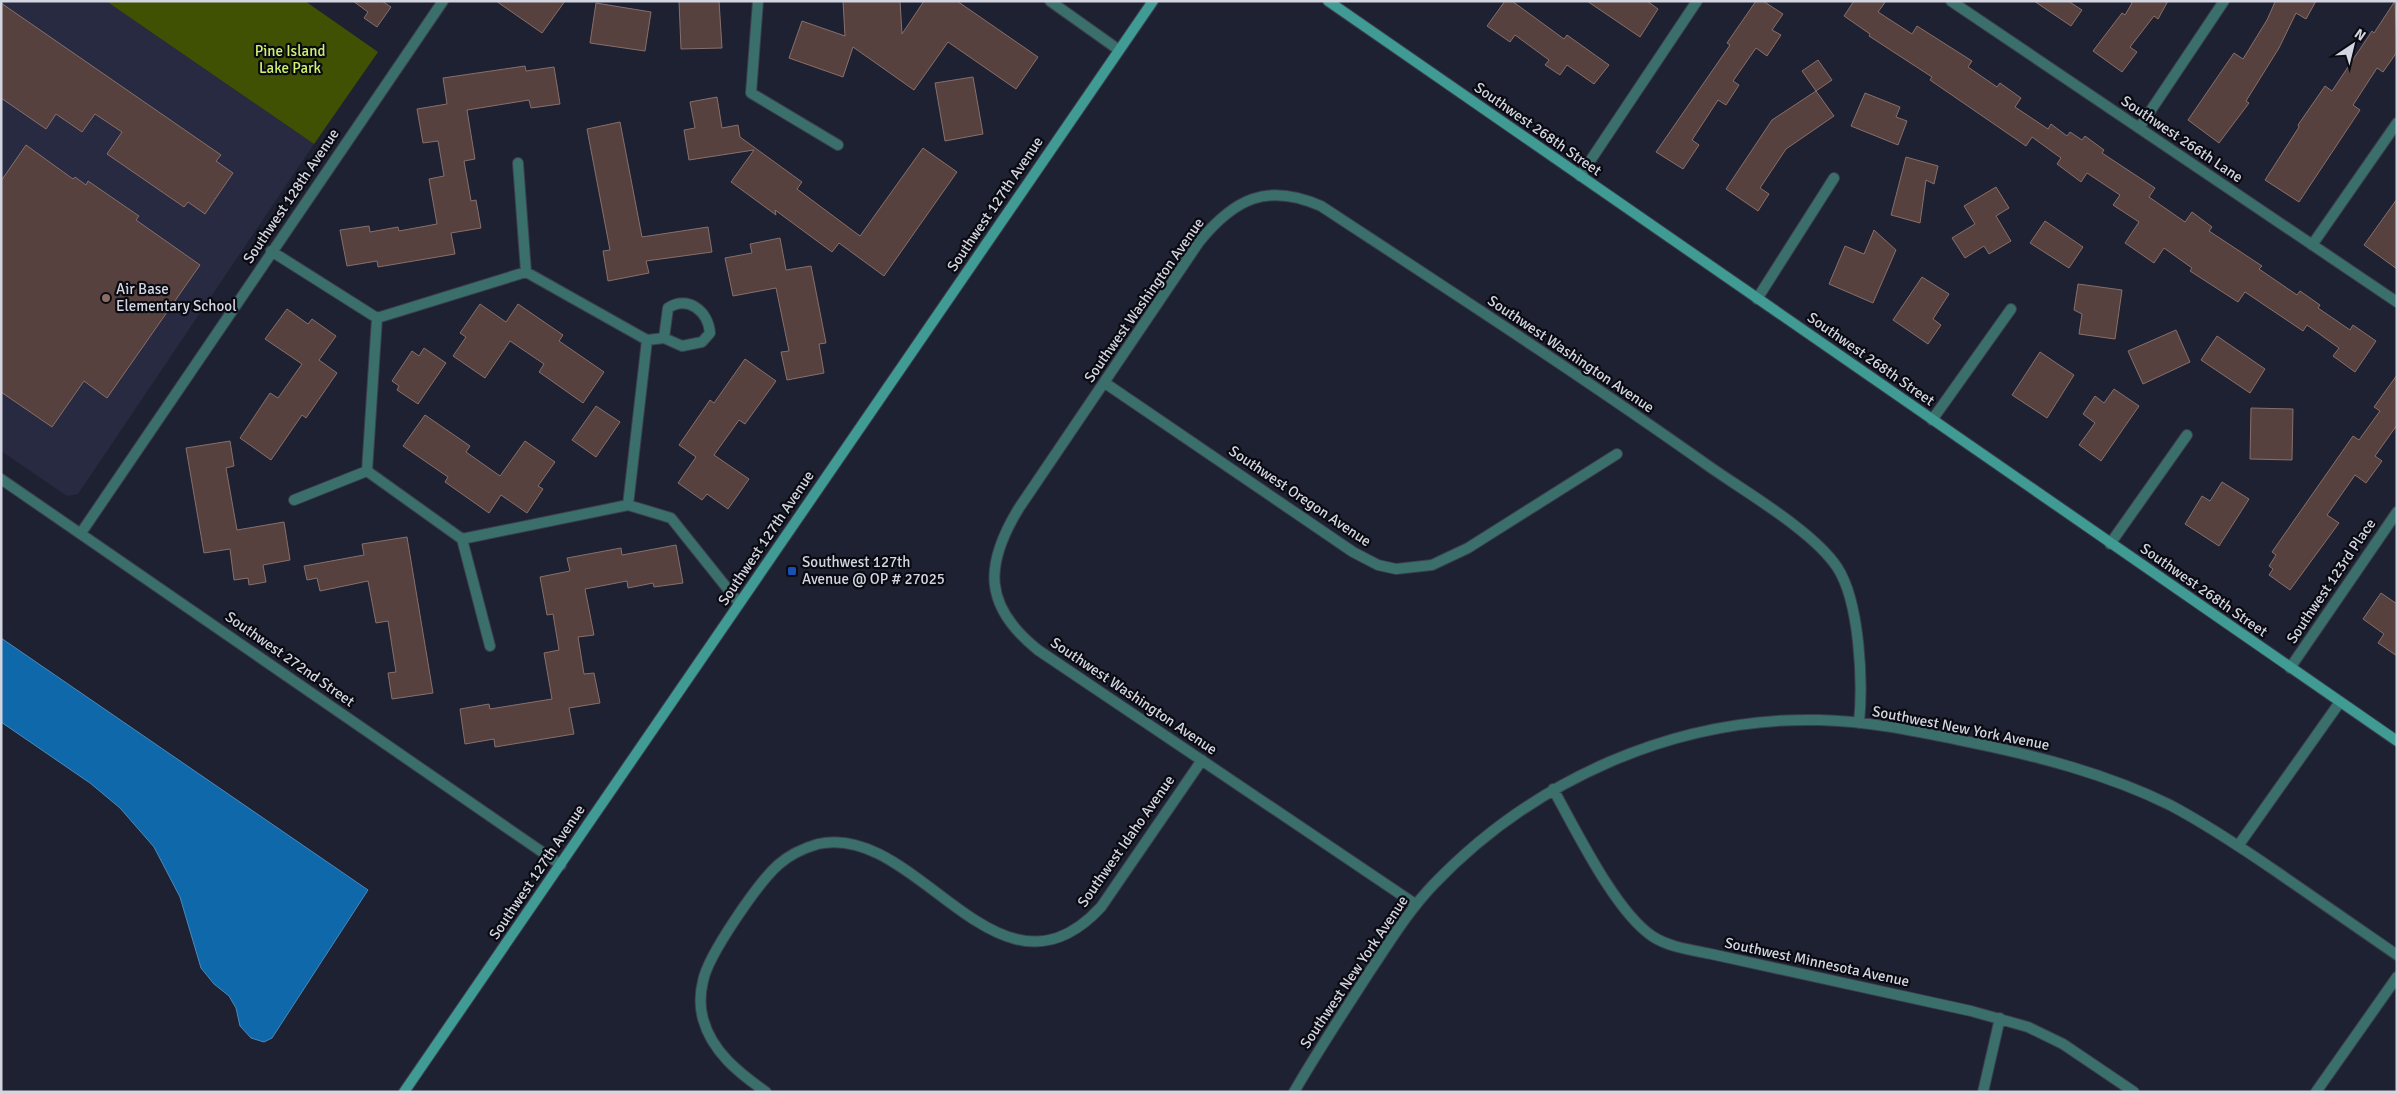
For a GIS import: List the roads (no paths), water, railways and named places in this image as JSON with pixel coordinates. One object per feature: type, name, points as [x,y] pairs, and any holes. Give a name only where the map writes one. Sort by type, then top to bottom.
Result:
[{"type":"main road","name":"Southwest 127th Avenue","points":[[404,1092],[1152,1]]},
{"type":"main road","name":"Southwest 268th Street","points":[[1328,1],[2397,741]]},
{"type":"street","name":"Southwest 128th Avenue","points":[[81,533],[271,251],[443,1]]},
{"type":"street","points":[[758,1],[751,93],[838,146]]},
{"type":"street","points":[[1050,1],[1119,50]]},
{"type":"street","points":[[1580,176],[1697,1]]},
{"type":"street","points":[[2139,128],[2224,1]]},
{"type":"street","name":"Southwest 266th Lane","points":[[1953,2],[2397,302]]},
{"type":"street","points":[[2312,245],[2397,122]]},
{"type":"street","points":[[518,163],[526,272]]},
{"type":"street","points":[[1757,298],[1834,178]]},
{"type":"street","name":"Southwest Washington Avenue","points":[[1416,904],[1024,638],[1002,608],[995,589],[994,570],[997,550],[1006,529],[1199,242],[1229,210],[1254,199],[1268,195],[1284,194],[1302,198],[1329,212],[1650,424],[1814,541],[1838,569],[1846,585],[1852,607],[1862,694],[1858,723]]},
{"type":"street","points":[[271,251],[377,318],[526,272],[647,340],[664,338],[682,346],[702,342],[710,333],[709,323],[700,309],[687,303],[676,303],[668,308],[664,338]]},
{"type":"street","points":[[1932,420],[2011,309]]},
{"type":"street","points":[[367,472],[377,318]]},
{"type":"street","points":[[628,505],[647,340]]},
{"type":"street","name":"Southwest Oregon Avenue","points":[[1105,383],[1353,552],[1378,565],[1396,569],[1417,568],[1450,558],[1617,454]]},
{"type":"street","points":[[2110,544],[2187,435]]},
{"type":"street","points":[[294,500],[367,472]]},
{"type":"street","points":[[367,472],[462,539],[490,646]]},
{"type":"street","name":"Southwest 272nd Street","points":[[1,479],[561,865]]},
{"type":"street","points":[[462,539],[628,505],[671,518],[739,603]]},
{"type":"street","name":"Southwest 123rd Place","points":[[2290,668],[2397,512]]},
{"type":"street","points":[[2238,846],[2340,702]]},
{"type":"street","name":"Southwest New York Avenue","points":[[1294,1092],[1416,904],[1463,855],[1529,804],[1553,789],[1609,762],[1655,744],[1696,733],[1777,720],[1821,720],[1858,723],[1921,732],[1988,746],[2086,771],[2126,786],[2208,825],[2397,954]]},
{"type":"street","name":"Southwest Idaho Avenue","points":[[766,1092],[728,1062],[714,1045],[703,1019],[701,1002],[703,981],[709,964],[753,896],[779,864],[797,852],[818,844],[838,842],[856,845],[892,862],[980,922],[1006,936],[1029,942],[1052,938],[1073,930],[1090,919],[1101,907],[1202,760]]},
{"type":"street","name":"Southwest Minnesota Avenue","points":[[1553,789],[1613,892],[1640,926],[1653,937],[1677,946],[1710,954],[2000,1018],[2028,1027],[2063,1044],[2134,1092]]},
{"type":"street","points":[[2316,1092],[2397,978]]},
{"type":"street","points":[[1983,1092],[2000,1018]]},
{"type":"water","points":[[1,638],[368,890],[272,1038],[264,1042],[251,1038],[240,1026],[236,1008],[229,996],[214,984],[201,968],[180,897],[154,847],[120,808],[90,783],[1,722]]},
{"type":"place","name":"Air Base Elementary School","points":[[106,298]]},
{"type":"place","name":"Southwest 127th Avenue @ OP # 27025","points":[[792,571]]},
{"type":"park label","name":"Pine Island Lake Park","points":[[290,60]]}]
